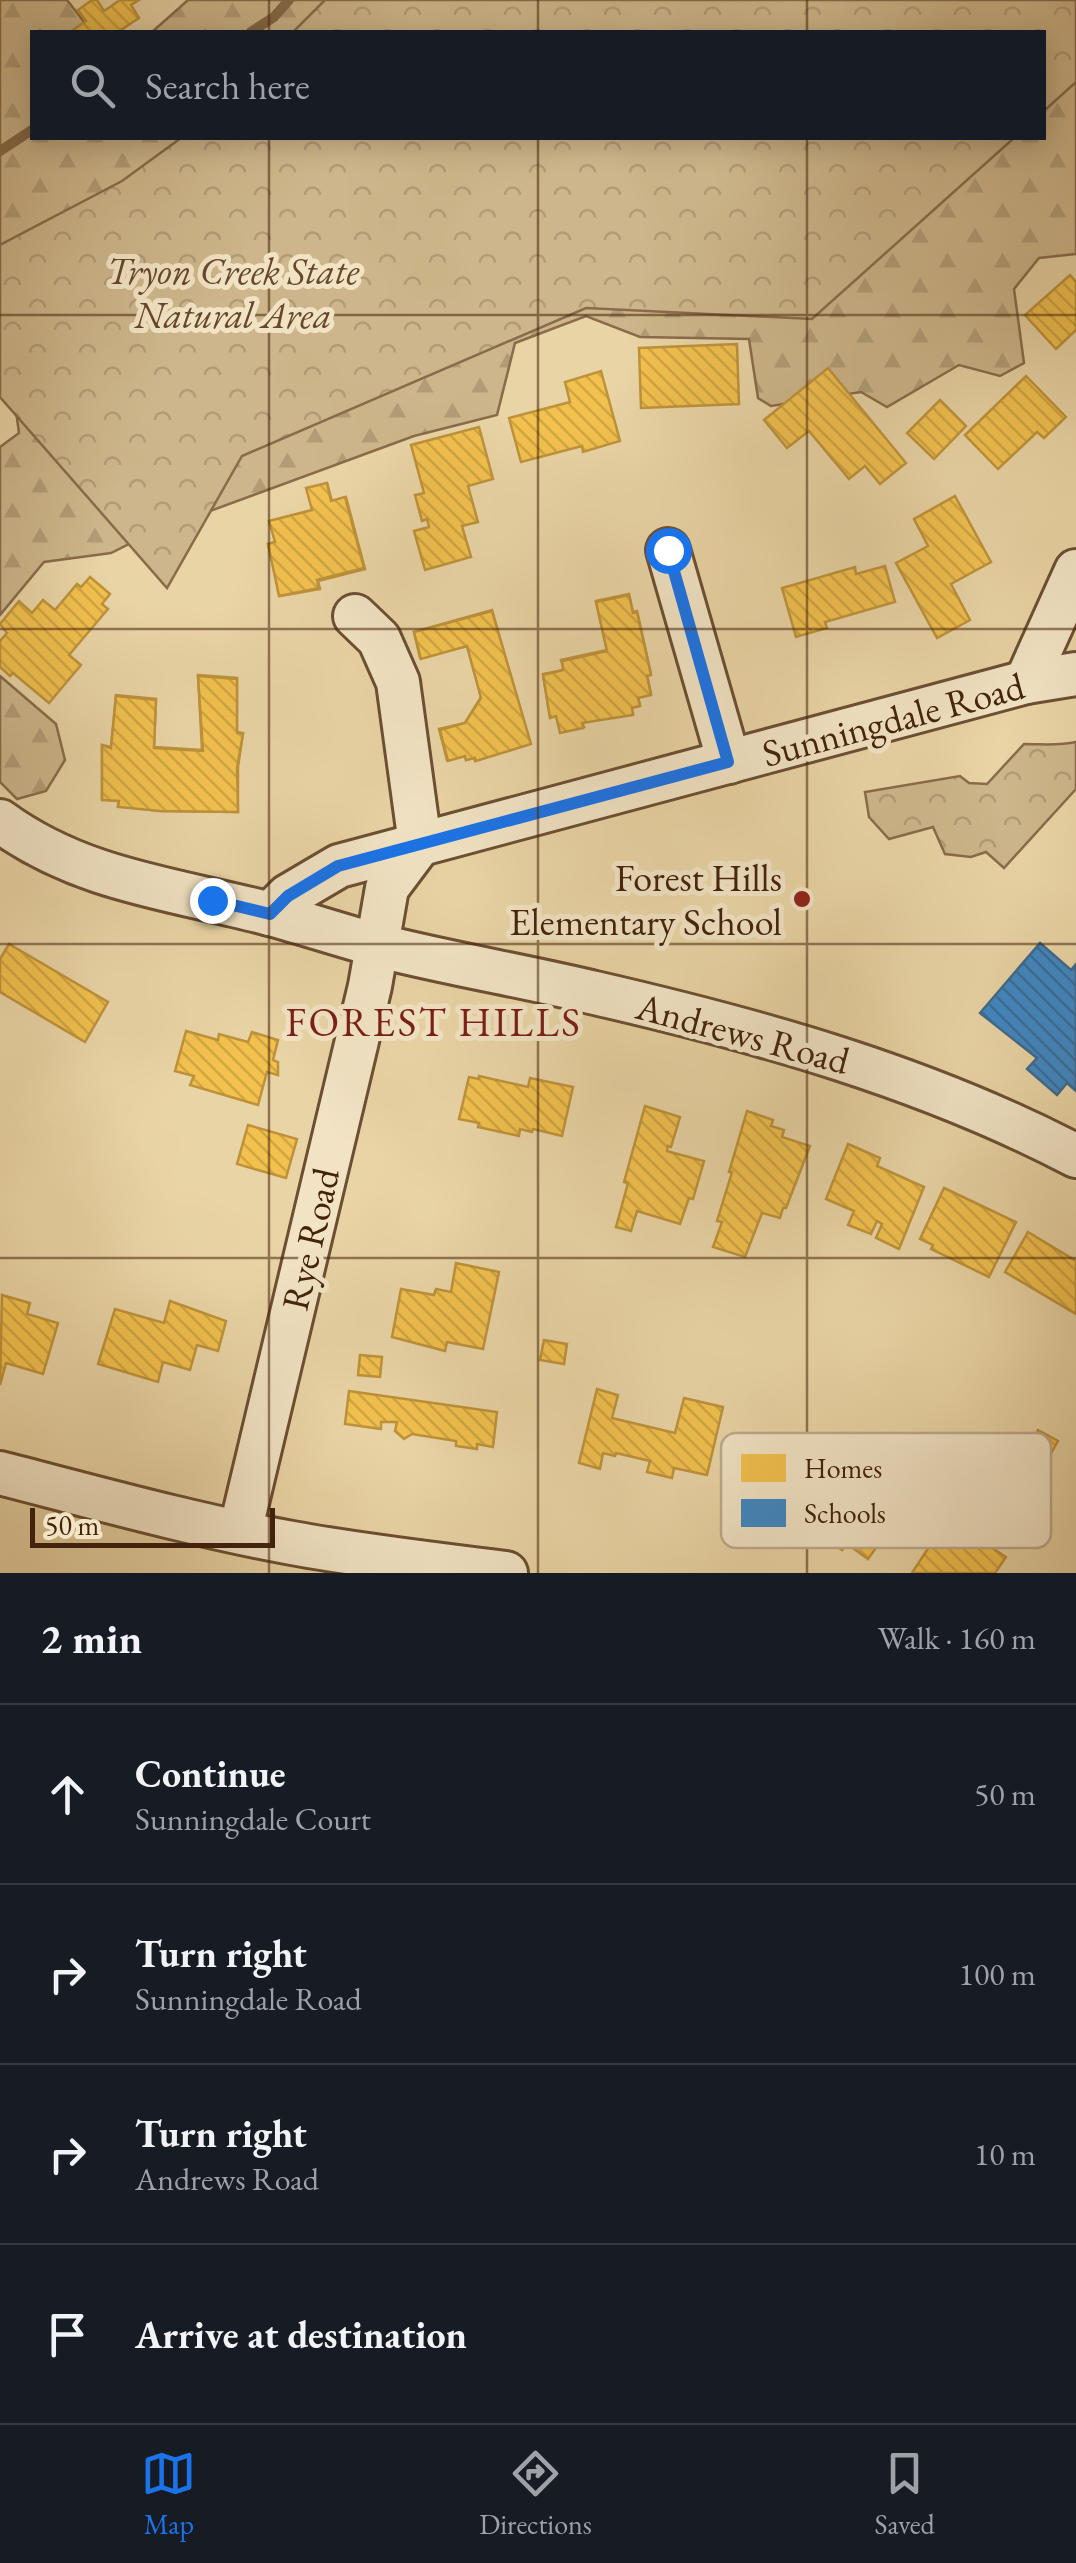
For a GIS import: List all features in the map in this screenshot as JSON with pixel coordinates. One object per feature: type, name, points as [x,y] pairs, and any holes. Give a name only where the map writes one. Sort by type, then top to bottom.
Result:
[{"type":"street","points":[[668,550],[728,762]]},
{"type":"street","points":[[1026,682],[1076,571]]},
{"type":"street","points":[[355,616],[378,639],[398,682],[420,844],[387,888],[378,945]]},
{"type":"street","name":"Sunningdale Road","points":[[270,914],[288,896],[338,866],[1026,682],[1076,674]]},
{"type":"street","name":"Andrews Road","points":[[0,821],[32,842],[98,873],[270,914],[378,945],[596,993],[841,1058],[968,1106],[1076,1156]]},
{"type":"street","name":"Rye Road","points":[[240,1532],[378,945]]},
{"type":"street","points":[[0,1473],[240,1532],[412,1564],[506,1573]]},
{"type":"green space","name":"Tryon Creek State Natural Area","points":[[0,0],[67,0],[90,30],[30,30],[30,140],[1046,140],[1046,30],[154,30],[188,0],[1076,0],[1076,254],[1039,258],[1014,289],[1024,363],[1000,376],[959,365],[887,407],[861,392],[771,406],[758,398],[749,339],[640,337],[586,316],[515,343],[497,415],[414,436],[153,532],[111,553],[44,562],[0,615],[0,447],[19,433],[13,389],[0,381]]},
{"type":"green space","points":[[325,0],[1076,0],[1076,82],[1046,109],[1046,30],[295,30]]},
{"type":"green space","name":"Tryon Creek State Natural Area","points":[[178,140],[1012,140],[812,319],[586,308],[242,456],[167,588],[0,397],[0,245],[122,181]]},
{"type":"green space","points":[[0,676],[56,724],[65,760],[46,791],[17,799],[0,782]]},
{"type":"green space","points":[[1076,742],[1076,789],[1004,868],[986,852],[971,857],[945,854],[933,827],[889,839],[869,817],[865,792],[960,776],[969,783],[987,784],[1024,744]]},
{"type":"building: Homes","points":[[92,0],[97,0],[104,11],[120,0],[139,0],[131,5],[139,18],[121,30],[73,30],[86,21],[78,10]]},
{"type":"building: Homes","points":[[1070,275],[1076,282],[1076,330],[1056,349],[1025,315]]},
{"type":"building: Homes","points":[[737,344],[739,404],[641,408],[639,348]]},
{"type":"building: Homes","points":[[828,368],[906,463],[880,484],[865,466],[849,479],[809,431],[787,448],[764,420]]},
{"type":"building: Homes","points":[[601,371],[620,441],[583,452],[582,446],[521,462],[509,418],[570,402],[565,382]]},
{"type":"building: Homes","points":[[1026,376],[1066,417],[1044,438],[1037,432],[998,469],[965,435]]},
{"type":"building: Homes","points":[[940,400],[966,426],[934,459],[907,433]]},
{"type":"building: Homes","points":[[479,427],[493,479],[468,486],[478,522],[462,526],[471,557],[425,570],[414,531],[429,527],[427,519],[422,521],[415,495],[424,493],[411,445]]},
{"type":"building: Homes","points":[[327,483],[332,501],[346,497],[365,569],[318,581],[320,589],[280,596],[268,544],[276,542],[270,522],[313,510],[307,489]]},
{"type":"building: Homes","points":[[327,483],[331,501],[345,497],[364,568],[317,580],[319,588],[279,596],[268,544],[275,542],[269,521],[312,510],[306,488]]},
{"type":"building: Homes","points":[[955,496],[991,562],[951,584],[970,620],[937,638],[896,563],[928,546],[914,519]]},
{"type":"building: Homes","points":[[885,566],[895,602],[825,622],[827,628],[796,637],[782,588],[855,567],[856,574]]},
{"type":"building: Homes","points":[[90,577],[110,594],[102,604],[108,609],[69,655],[81,665],[49,703],[0,667],[0,641],[7,633],[0,624],[19,601],[32,613],[43,600],[55,610],[77,584],[81,587]]},
{"type":"building: Homes","points":[[629,594],[633,612],[637,611],[651,674],[647,675],[651,694],[638,697],[640,705],[631,707],[633,714],[582,722],[584,727],[561,732],[556,716],[550,717],[543,674],[564,670],[561,660],[607,650],[596,601]]},
{"type":"building: Homes","points":[[629,595],[633,613],[637,612],[651,675],[647,676],[651,695],[638,698],[640,706],[632,708],[633,715],[582,723],[583,728],[560,733],[556,716],[550,718],[543,675],[563,670],[562,661],[607,651],[596,602]]},
{"type":"building: Homes","points":[[492,610],[530,744],[475,761],[474,757],[466,760],[465,756],[447,760],[439,729],[465,723],[481,697],[467,646],[420,658],[414,632]]},
{"type":"building: Homes","points":[[492,611],[531,744],[476,761],[466,760],[465,756],[448,761],[440,730],[465,723],[481,698],[467,646],[421,659],[414,632]]},
{"type":"building: Homes","points":[[198,675],[237,678],[237,732],[243,733],[238,812],[160,811],[118,806],[119,801],[102,799],[102,745],[111,747],[116,695],[156,699],[154,747],[202,750]]},
{"type":"building: Homes","points":[[198,676],[237,679],[237,733],[243,734],[237,768],[238,812],[160,811],[118,807],[119,801],[102,800],[102,745],[111,748],[116,696],[156,700],[154,748],[203,751]]},
{"type":"building: Homes","points":[[9,944],[108,1002],[85,1042],[0,992],[0,959]]},
{"type":"building: Homes","points":[[186,1031],[218,1040],[219,1034],[248,1042],[252,1032],[278,1040],[273,1060],[278,1062],[278,1075],[267,1072],[258,1105],[190,1085],[194,1076],[175,1071]]},
{"type":"building: Homes","points":[[469,1077],[528,1087],[530,1078],[573,1087],[562,1136],[520,1129],[519,1136],[459,1119]]},
{"type":"building: Homes","points":[[645,1106],[680,1117],[667,1151],[704,1161],[693,1199],[689,1198],[680,1224],[637,1211],[631,1231],[616,1227]]},
{"type":"building: Homes","points":[[747,1111],[773,1120],[771,1126],[784,1130],[782,1137],[810,1146],[786,1208],[780,1218],[762,1213],[745,1257],[713,1247]]},
{"type":"building: Homes","points":[[248,1125],[297,1139],[286,1178],[237,1164]]},
{"type":"building: Homes","points":[[848,1144],[880,1158],[877,1166],[924,1187],[899,1249],[876,1238],[882,1224],[877,1221],[871,1234],[848,1225],[854,1211],[826,1199]]},
{"type":"building: Homes","points":[[944,1188],[1016,1222],[989,1277],[931,1249],[933,1245],[920,1239]]},
{"type":"building: Homes","points":[[1028,1232],[1076,1261],[1076,1314],[1005,1272]]},
{"type":"building: Homes","points":[[456,1263],[499,1272],[483,1349],[447,1342],[445,1351],[392,1337],[401,1289],[434,1295],[436,1289],[451,1292]]},
{"type":"building: Homes","points":[[2,1295],[30,1303],[27,1314],[58,1323],[43,1374],[6,1363],[0,1385]]},
{"type":"building: Homes","points":[[170,1301],[226,1321],[218,1351],[197,1345],[190,1370],[163,1362],[158,1382],[98,1364],[115,1309],[164,1323]]},
{"type":"building: Homes","points":[[544,1340],[567,1344],[564,1364],[540,1360]]},
{"type":"building: Homes","points":[[360,1355],[382,1357],[380,1377],[358,1375]]},
{"type":"building: Homes","points":[[597,1389],[618,1395],[612,1418],[675,1433],[684,1398],[723,1407],[707,1475],[674,1468],[672,1478],[647,1472],[650,1461],[616,1453],[603,1453],[600,1469],[579,1463]]},
{"type":"building: Homes","points":[[349,1391],[497,1412],[493,1447],[456,1446],[456,1441],[412,1434],[404,1439],[395,1431],[397,1422],[381,1422],[381,1429],[345,1424]]},
{"type":"building: Homes","points":[[853,1548],[876,1548],[868,1559]]},
{"type":"building: Homes","points":[[928,1548],[992,1548],[1006,1557],[995,1573],[912,1573]]},
{"type":"building: Schools","points":[[1040,943],[1071,970],[1076,964],[1076,1091],[1067,1083],[1057,1095],[1027,1069],[1037,1058],[980,1013]]},
{"type":"waterway","points":[[254,30],[274,17],[289,0]]},
{"type":"waterway","points":[[0,151],[30,131]]},
{"type":"place","name":"Forest Hills Elementary School","points":[[802,899]]},
{"type":"district","name":"FOREST HILLS","points":[[434,1022]]},
{"type":"route","points":[[212,900],[270,914],[288,896],[338,866],[728,762],[668,550]]}]
